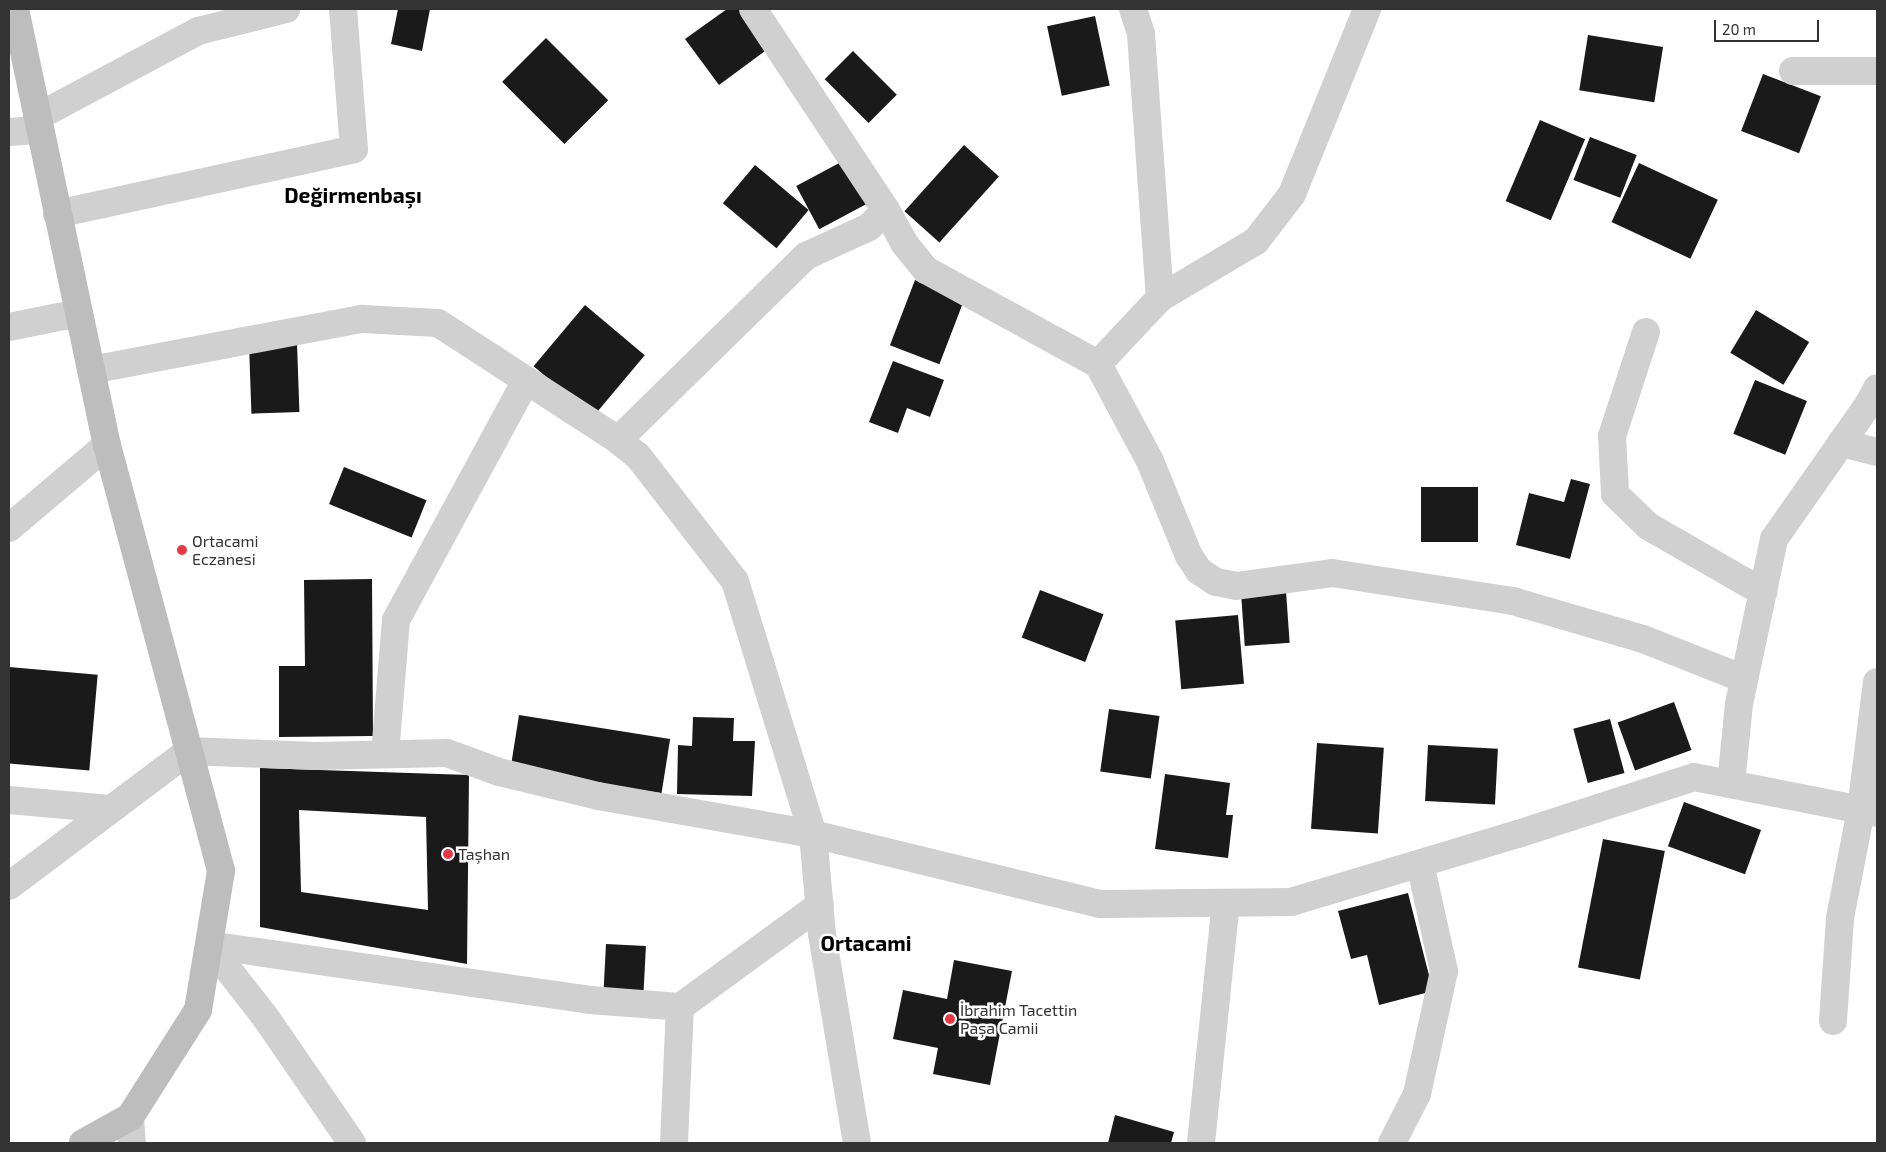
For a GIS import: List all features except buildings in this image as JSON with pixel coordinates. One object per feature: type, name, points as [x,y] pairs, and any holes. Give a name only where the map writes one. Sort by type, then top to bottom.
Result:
[{"type":"street","points":[[15,9],[107,445],[221,871],[198,1010],[131,1130],[83,1143]]},
{"type":"street","points":[[9,132],[38,123],[198,31],[286,9]]},
{"type":"street","points":[[57,214],[354,149],[343,9]]},
{"type":"street","points":[[753,9],[886,210],[904,242],[926,270],[1098,364],[1150,461],[1189,556],[1199,571],[1216,582],[1236,586],[1332,573],[1513,601],[1643,639],[1744,680]]},
{"type":"street","points":[[1133,9],[1142,34],[1160,298]]},
{"type":"street","points":[[1098,364],[1160,298],[1256,241],[1292,194],[1367,9]]},
{"type":"street","points":[[1793,71],[1877,71]]},
{"type":"street","points":[[618,440],[806,256],[869,227],[886,210]]},
{"type":"street","points":[[9,328],[79,313]]},
{"type":"street","points":[[91,370],[362,319],[438,323],[618,440],[638,456],[735,581],[813,834],[822,934],[857,1143]]},
{"type":"street","points":[[1646,332],[1612,436],[1615,494],[1648,526],[1763,592]]},
{"type":"street","points":[[385,754],[396,620],[526,381]]},
{"type":"street","points":[[1731,784],[1739,704],[1774,540],[1877,388]]},
{"type":"street","points":[[1840,443],[1877,452]]},
{"type":"street","points":[[9,528],[107,445]]},
{"type":"street","points":[[1833,1021],[1840,918],[1869,811],[1877,682]]},
{"type":"street","points":[[9,886],[189,751],[315,756],[447,753],[499,772],[598,796],[813,834],[1101,904],[1291,902],[1420,864],[1694,777],[1869,811]]},
{"type":"street","points":[[9,800],[110,809]]},
{"type":"street","points":[[1392,1143],[1417,1094],[1444,971],[1420,864]]},
{"type":"street","points":[[1201,1143],[1226,903]]},
{"type":"street","points":[[209,945],[590,1000],[680,1007],[820,904]]},
{"type":"street","points":[[209,945],[266,1018],[352,1143]]},
{"type":"street","points":[[674,1143],[680,1007]]},
{"type":"place","name":"Ortacami Eczanesi","points":[[182,550]]},
{"type":"place","name":"Taşhan","points":[[448,854]]},
{"type":"place","name":"İbrahim Tacettin Paşa Camii","points":[[950,1019]]},
{"type":"district","name":"Değirmenbaşı","points":[[353,195]]},
{"type":"district","name":"Ortacami","points":[[866,943]]}]
